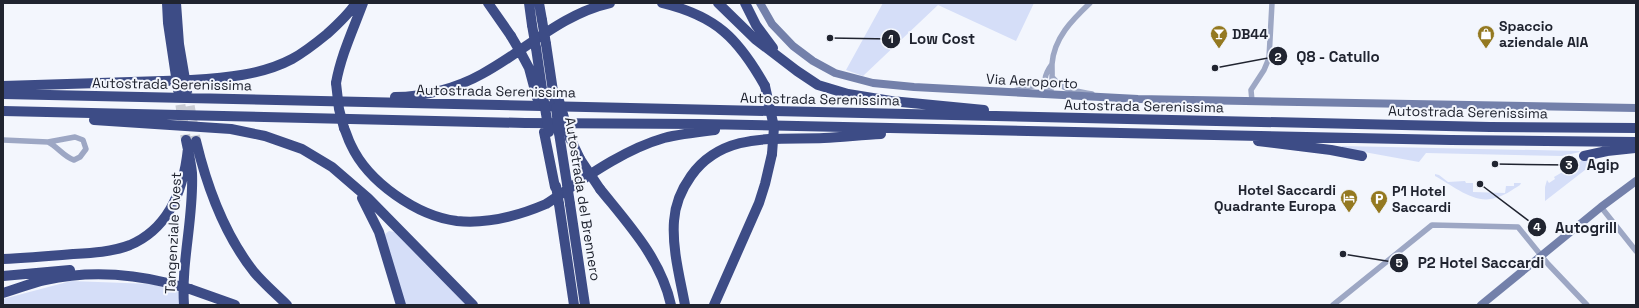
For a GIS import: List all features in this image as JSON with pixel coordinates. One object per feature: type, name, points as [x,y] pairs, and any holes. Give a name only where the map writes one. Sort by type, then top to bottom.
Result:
[{"type":"highway","points":[[167,3],[168,23],[183,91],[176,3]]},
{"type":"highway","points":[[3,86],[191,80],[237,76],[270,68],[292,59],[315,44],[336,26],[356,3]]},
{"type":"highway","points":[[363,3],[344,50],[336,83],[339,109],[344,128],[351,146],[372,174],[404,201],[436,216],[456,220],[473,221],[508,217],[546,204],[613,160],[664,138],[695,132],[758,126]]},
{"type":"highway","points":[[488,3],[521,53],[540,97]]},
{"type":"highway","name":"Autostrada del Brennero","points":[[529,3],[536,48],[540,97],[556,186],[574,305]]},
{"type":"highway","points":[[540,3],[548,57],[556,96],[570,138],[580,159],[600,189],[652,257],[663,278],[671,305]]},
{"type":"highway","points":[[271,100],[332,96],[404,97],[445,89],[482,74],[576,14],[610,3]]},
{"type":"highway","points":[[662,3],[684,8],[698,14],[717,26],[735,42],[753,63],[765,86],[774,127],[772,154],[759,203],[714,305]]},
{"type":"highway","points":[[718,3],[755,38],[779,58],[818,85],[848,94],[891,101],[1056,118]]},
{"type":"highway","points":[[745,3],[756,25],[779,58]]},
{"type":"highway","name":"Autostrada Serenissima","points":[[3,94],[1512,128],[1636,128]]},
{"type":"highway","name":"Autostrada del Brennero","points":[[556,96],[559,133],[585,305]]},
{"type":"highway","points":[[4,111],[49,118],[204,127],[247,132],[280,140],[302,149],[332,167],[368,198],[473,305]]},
{"type":"highway","name":"Autostrada Serenissima","points":[[4,111],[525,124],[758,126],[1636,142]]},
{"type":"highway","points":[[685,305],[675,249],[675,210],[681,193],[694,171],[717,152],[750,141],[768,138],[824,138],[980,130]]},
{"type":"highway","points":[[1235,135],[1267,143],[1332,150],[1362,156]]},
{"type":"highway","points":[[3,260],[112,250],[130,245],[146,236],[162,221],[174,204],[186,167],[190,143]]},
{"type":"highway","name":"Tangenziale Ovest","points":[[184,305],[184,277],[191,202],[192,172],[190,143]]},
{"type":"highway","name":"Tangenziale Ovest","points":[[190,143],[230,234],[254,272],[287,305]]},
{"type":"highway","points":[[1584,156],[1606,151],[1636,148]]},
{"type":"highway","points":[[357,190],[368,208],[379,232],[401,305]]},
{"type":"highway","points":[[3,276],[88,269],[114,270],[168,283],[235,305]]},
{"type":"highway","points":[[3,293],[44,280],[73,275],[103,274],[143,277]]},
{"type":"street","name":"Via Aeroporto","points":[[760,3],[772,24],[793,46],[813,61],[835,72],[873,83],[1011,93],[1110,98],[1636,108]]},
{"type":"street","points":[[1050,95],[1045,87],[1044,81],[1047,71],[1052,64],[1062,34],[1071,20],[1090,3]]},
{"type":"street","points":[[1252,101],[1251,90],[1264,70],[1269,58],[1272,3]]},
{"type":"street","points":[[1050,95],[1053,78],[1052,64]]},
{"type":"street","points":[[1053,78],[1059,85],[1068,90],[1110,98]]},
{"type":"street","points":[[1011,93],[1044,81]]},
{"type":"street","points":[[3,140],[48,142],[75,137],[83,140],[86,149],[80,157],[74,160],[67,157],[58,148],[48,142]]},
{"type":"street","points":[[1481,305],[1542,257],[1601,207],[1636,181]]},
{"type":"street","points":[[1601,207],[1636,251]]},
{"type":"street","points":[[1333,305],[1432,225],[1518,227],[1542,257],[1587,305]]},
{"type":"shaded area","points":[[883,3],[1034,3],[1016,41],[938,5],[863,76],[846,70]]},
{"type":"shaded area","points":[[1342,146],[1580,152],[1562,156],[1426,153],[1419,162],[1342,148]]},
{"type":"shaded area","points":[[1597,157],[1585,170],[1545,201],[1545,187],[1547,180],[1549,183],[1555,179],[1554,177],[1581,161]]},
{"type":"shaded area","points":[[1435,174],[1439,175],[1448,182],[1465,181],[1466,183],[1473,183],[1473,192],[1505,193],[1506,186],[1514,186],[1514,183],[1521,183],[1511,191],[1498,197],[1480,199],[1456,189],[1435,176]]},
{"type":"shaded area","points":[[389,231],[395,232],[470,305],[405,305],[384,235]]},
{"type":"shaded area","points":[[71,281],[152,284],[180,292],[180,305],[3,305],[3,299]]},
{"type":"tunnel","points":[[178,90],[186,140]]},
{"type":"tunnel","points":[[187,91],[196,141]]},
{"type":"place","name":"Low Cost","points":[[830,38]]},
{"type":"place","name":"DB44","points":[[1219,49]]},
{"type":"place","name":"Spaccio aziendale AIA","points":[[1486,49]]},
{"type":"place","name":"Q8 - Catullo","points":[[1215,68]]},
{"type":"place","name":"Agip","points":[[1495,164]]},
{"type":"place","name":"Autogrill","points":[[1480,184]]},
{"type":"place","name":"Hotel Saccardi Quadrante Europa","points":[[1349,213]]},
{"type":"place","name":"P1 Hotel Saccardi","points":[[1379,214]]},
{"type":"place","name":"P2 Hotel Saccardi","points":[[1343,254]]}]
